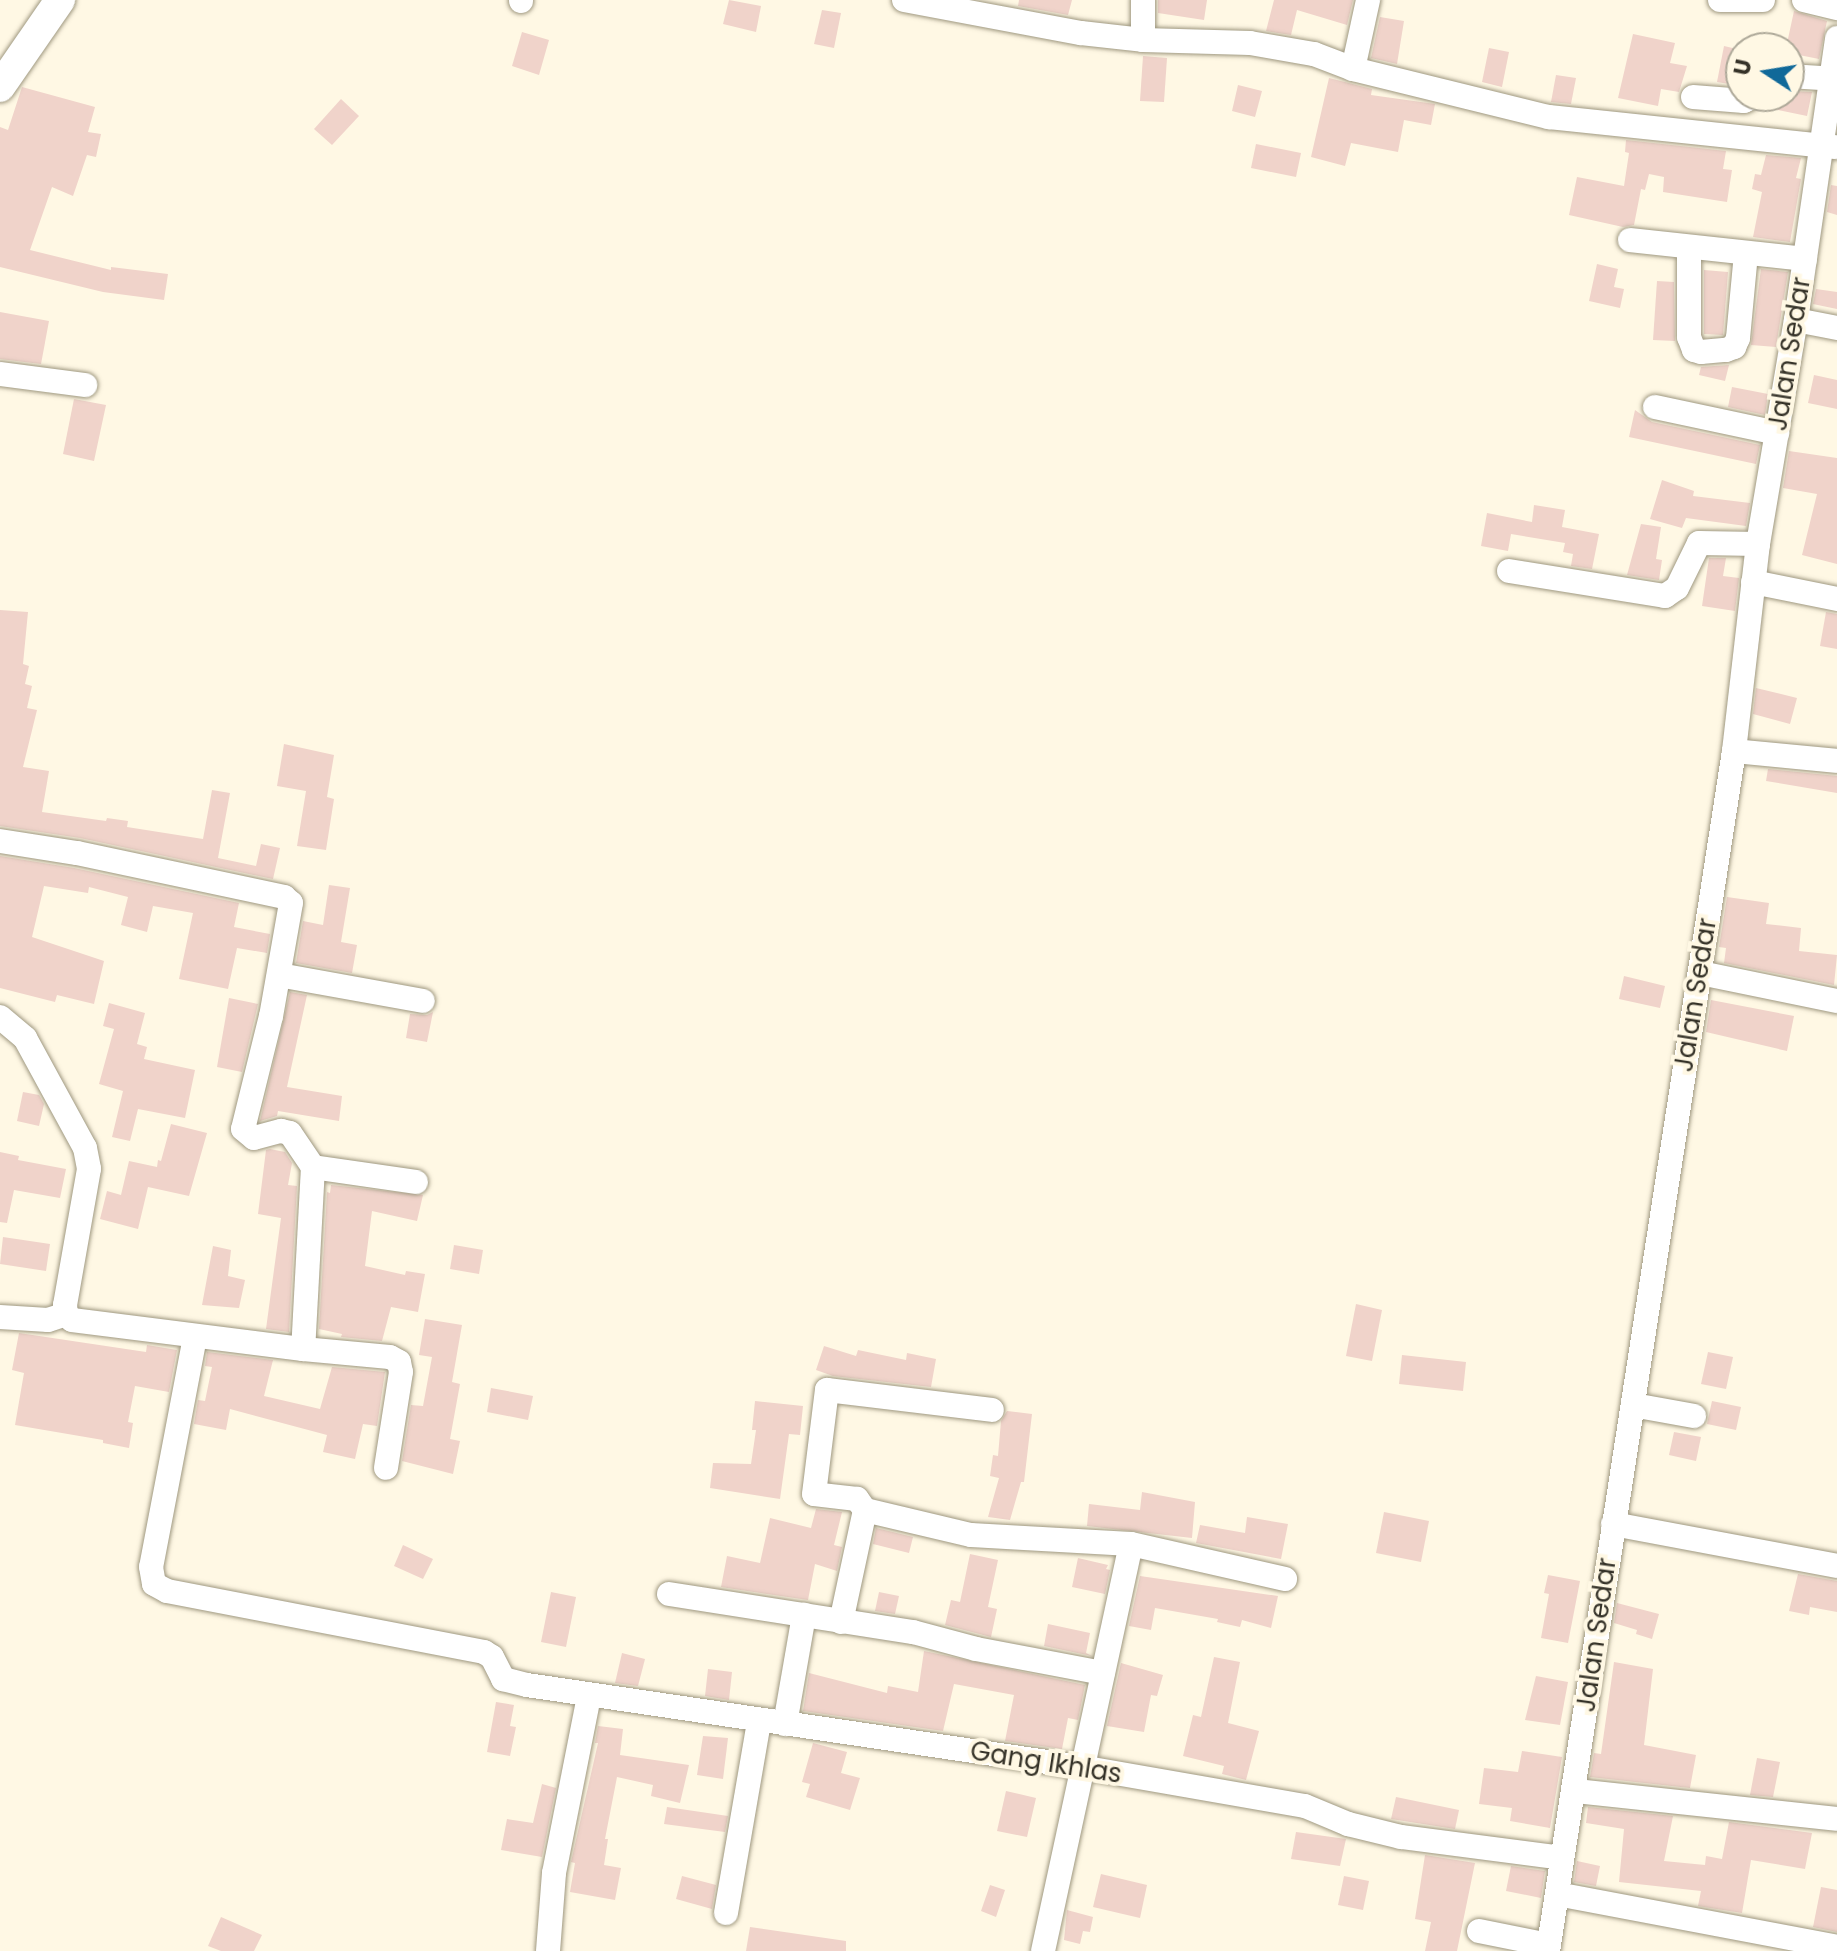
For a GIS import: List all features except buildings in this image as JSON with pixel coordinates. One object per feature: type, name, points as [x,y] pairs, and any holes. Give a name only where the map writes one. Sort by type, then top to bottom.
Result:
[{"type":"main road","points":[[0,87],[60,0]]},
{"type":"street","points":[[904,0],[1081,33],[1143,40],[1250,43],[1314,54],[1353,69],[1549,117],[1829,146]]},
{"type":"street","points":[[1143,0],[1143,40]]},
{"type":"street","points":[[1353,69],[1368,0]]},
{"type":"street","points":[[1720,0],[1763,0]]},
{"type":"street","points":[[1804,0],[1837,8]]},
{"type":"street","name":"Jalan Sedar","points":[[1548,1948],[1576,1791],[1613,1524],[1734,751],[1758,544],[1805,259],[1829,146],[1837,38]]},
{"type":"street","points":[[1805,77],[1834,78]]},
{"type":"street","points":[[1693,97],[1725,100]]},
{"type":"street","points":[[1630,240],[1805,259]]},
{"type":"street","points":[[1689,247],[1689,337],[1694,350],[1701,352],[1734,347],[1738,338],[1746,253]]},
{"type":"street","points":[[1796,320],[1837,328]]},
{"type":"street","points":[[0,374],[85,385]]},
{"type":"street","points":[[1655,407],[1777,433]]},
{"type":"street","points":[[1509,571],[1665,596],[1677,588],[1699,543],[1758,544]]},
{"type":"street","points":[[1753,582],[1837,599]]},
{"type":"street","points":[[1734,751],[1837,761]]},
{"type":"street","points":[[0,841],[77,853],[284,897],[291,903],[279,975],[243,1129],[254,1138],[281,1131],[290,1133],[313,1167],[303,1349]]},
{"type":"street","points":[[1700,973],[1837,1001]]},
{"type":"street","points":[[279,975],[423,1001]]},
{"type":"street","points":[[0,1017],[25,1038],[85,1148],[89,1169],[66,1314],[72,1320],[195,1337],[390,1357],[399,1362],[401,1372],[386,1468]]},
{"type":"street","points":[[313,1167],[416,1182]]},
{"type":"street","points":[[0,1317],[48,1320],[66,1314]]},
{"type":"street","name":"Gang Ikhlas","points":[[195,1337],[151,1567],[154,1584],[167,1591],[484,1652],[492,1657],[503,1679],[521,1684],[759,1722],[1081,1767],[1292,1804],[1348,1824],[1401,1837],[1562,1858]]},
{"type":"street","points":[[992,1410],[827,1390],[814,1494],[857,1499],[865,1510],[971,1535],[1131,1544],[1285,1579]]},
{"type":"street","points":[[1633,1405],[1694,1416]]},
{"type":"street","points":[[841,1622],[865,1510]]},
{"type":"street","points":[[1613,1524],[1837,1566]]},
{"type":"street","points":[[1043,1951],[1131,1544]]},
{"type":"street","points":[[669,1594],[913,1632],[976,1649],[1103,1673]]},
{"type":"street","points":[[785,1724],[804,1615]]},
{"type":"street","points":[[548,1951],[554,1873],[589,1696]]},
{"type":"street","points":[[726,1913],[759,1722]]},
{"type":"street","points":[[1576,1791],[1837,1819]]},
{"type":"street","points":[[1557,1894],[1837,1947]]},
{"type":"street","points":[[1479,1931],[1548,1948]]}]
